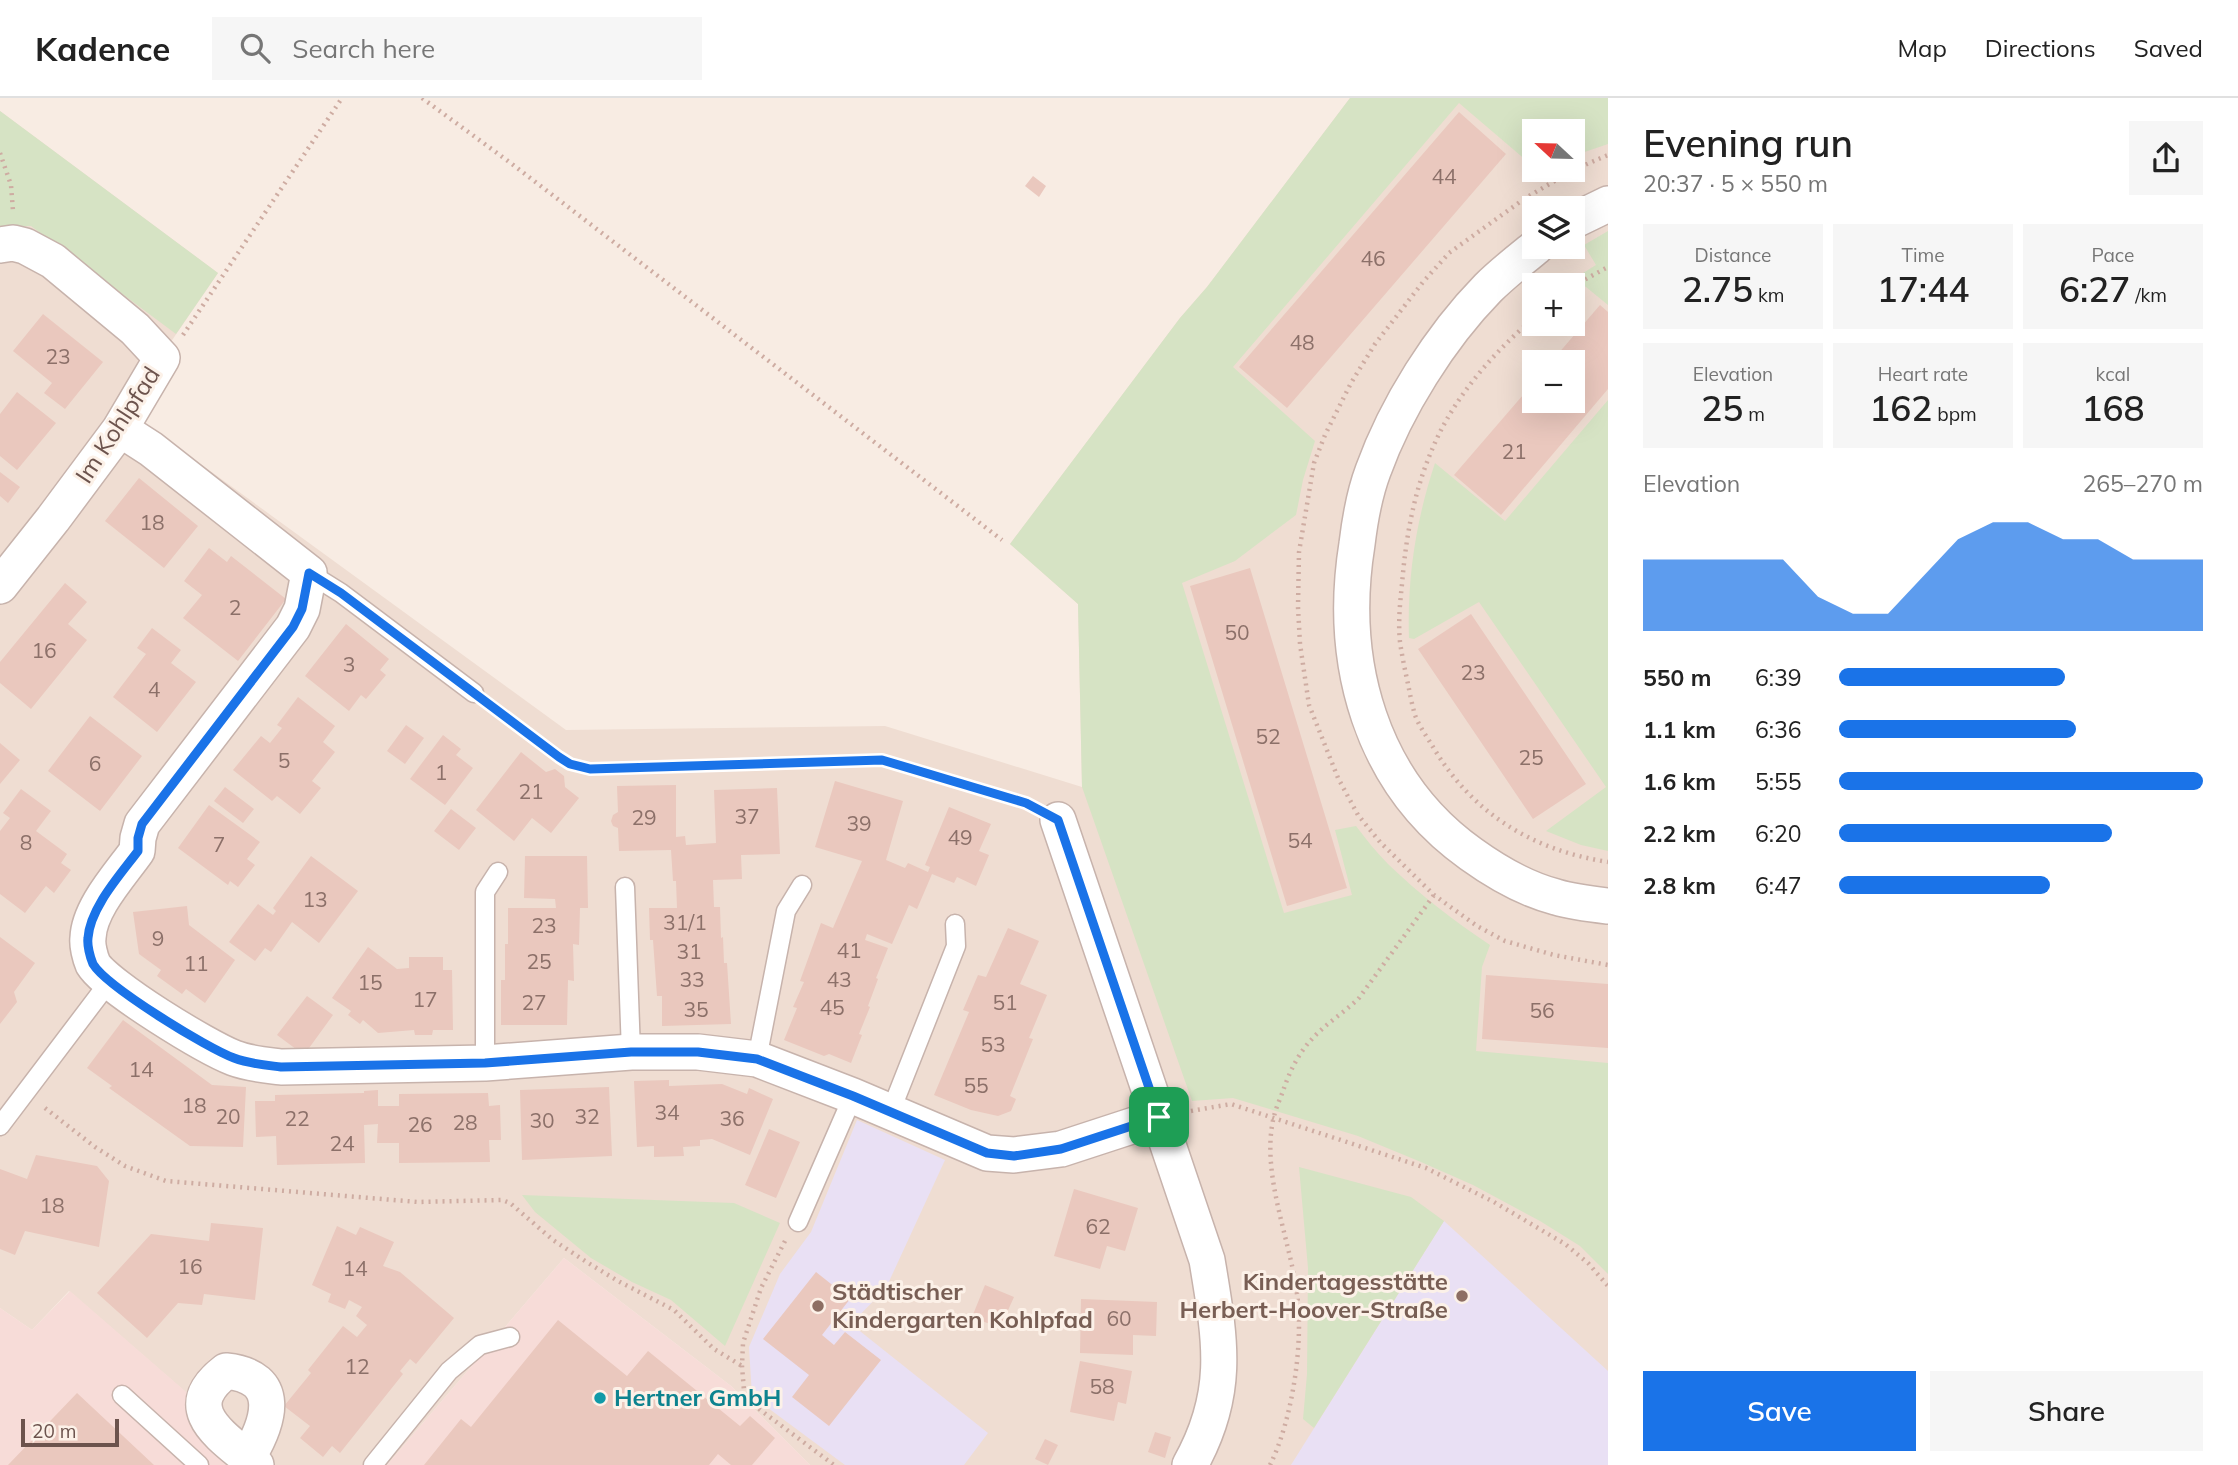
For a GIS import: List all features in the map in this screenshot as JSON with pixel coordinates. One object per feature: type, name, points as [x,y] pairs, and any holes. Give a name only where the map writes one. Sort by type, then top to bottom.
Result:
[{"type":"street","points":[[1585,215],[1608,204]]},
{"type":"street","name":"Im Kohlpfad","points":[[0,586],[120,429],[162,358],[135,328],[53,261],[39,252],[6,244]]},
{"type":"street","points":[[1522,259],[1488,289],[1452,331],[1410,394],[1387,438],[1366,492],[1359,526],[1350,611],[1352,645],[1359,683],[1383,752],[1419,808],[1444,833],[1492,869],[1553,897],[1608,906]]},
{"type":"street","points":[[120,429],[151,449],[309,573],[302,609],[293,627],[142,824],[138,851],[90,920],[87,941],[92,963],[109,982],[192,1036],[232,1058],[254,1064],[281,1067],[485,1063],[631,1052],[698,1052],[757,1059],[987,1153],[1014,1156],[1061,1149],[1159,1117]]},
{"type":"street","points":[[1058,820],[1207,1261],[1218,1327],[1219,1384],[1212,1418],[1189,1465]]},
{"type":"lane","points":[[309,573],[341,593],[474,693]]},
{"type":"lane","points":[[485,1063],[485,892],[498,872]]},
{"type":"lane","points":[[757,1059],[786,911],[802,885]]},
{"type":"lane","points":[[625,887],[631,1052]]},
{"type":"lane","points":[[890,1113],[956,946],[955,924]]},
{"type":"lane","points":[[0,1126],[109,982]]},
{"type":"lane","points":[[798,1222],[853,1096]]},
{"type":"lane","points":[[373,1465],[449,1371],[480,1345],[510,1337]]},
{"type":"lane","points":[[122,1395],[199,1465]]},
{"type":"path","points":[[162,358],[170,354],[342,98]]},
{"type":"path","points":[[422,98],[1002,540]]},
{"type":"path","points":[[0,153],[11,185],[14,224],[6,244]]},
{"type":"path","points":[[1586,164],[1608,155]]},
{"type":"path","points":[[1553,182],[1524,199],[1449,253],[1375,344],[1351,383],[1314,463],[1307,496],[1299,552],[1300,644],[1309,705],[1338,778],[1357,815],[1396,859],[1434,895],[1477,926],[1505,941],[1554,955],[1608,965]]},
{"type":"path","points":[[1585,279],[1608,267]]},
{"type":"path","points":[[1522,330],[1469,386],[1434,444],[1412,507],[1405,546],[1400,641],[1415,716],[1447,771],[1468,795],[1497,820],[1526,837],[1581,858],[1608,862]]},
{"type":"path","points":[[474,693],[559,757],[580,768],[882,760],[1026,803],[1058,820]]},
{"type":"path","points":[[1270,1465],[1282,1437],[1297,1367],[1298,1297],[1273,1175],[1274,1117],[1287,1081],[1310,1041],[1359,998],[1434,895]]},
{"type":"path","points":[[25,1093],[95,1147],[125,1166],[166,1181],[371,1199],[418,1202],[502,1200],[510,1203],[553,1240],[585,1261],[674,1310],[714,1349],[742,1366]]},
{"type":"path","points":[[1159,1117],[1231,1104],[1426,1168],[1494,1202],[1565,1244],[1588,1263],[1608,1286]]},
{"type":"path","points":[[798,1222],[782,1246],[761,1288],[743,1343],[744,1391],[755,1406],[834,1465]]},
{"type":"shaded area","points":[[1350,98],[1608,98],[1608,1465],[810,1465],[731,1386],[564,1258],[387,1465],[270,1465],[69,1291],[32,1330],[0,1308],[0,111],[218,273],[125,409],[566,730],[885,726],[1082,787],[1078,604],[1010,544],[1180,318],[1207,287]]},
{"type":"shaded area","name":"Städtischer Kindergarten Kohlpfad","points":[[857,1120],[945,1160],[886,1288],[851,1324],[988,1433],[964,1465],[845,1465],[752,1396],[749,1347],[780,1274],[811,1232]]},
{"type":"shaded area","name":"Kindertagesstätte Herbert-Hoover-Straße","points":[[1444,1221],[1608,1371],[1608,1465],[1291,1465]]},
{"type":"shaded area","points":[[564,1258],[731,1386],[810,1465],[387,1465]]},
{"type":"shaded area","points":[[70,1291],[270,1465],[0,1465],[0,1308],[32,1330]]},
{"type":"green space","points":[[1350,98],[1608,98],[1608,144],[1586,152],[1586,119],[1522,119],[1522,157],[1459,103],[1233,367],[1315,441],[1296,515],[1235,561],[1182,583],[1284,913],[1352,895],[1335,830],[1356,826],[1412,886],[1490,945],[1482,967],[1476,1051],[1608,1063],[1608,1274],[1580,1246],[1540,1221],[1473,1185],[1421,1162],[1358,1136],[1233,1098],[1192,1101],[1082,787],[1078,604],[1010,544],[1180,318],[1207,287]]},
{"type":"green space","points":[[0,111],[218,273],[176,334],[31,226],[0,227]]},
{"type":"green space","points":[[1608,231],[1608,305],[1585,286],[1583,273],[1596,265],[1585,244]]},
{"type":"green space","points":[[1608,400],[1608,851],[1581,845],[1546,831],[1606,787],[1479,602],[1414,639],[1409,638],[1409,616],[1414,549],[1435,463],[1505,521]]},
{"type":"green space","points":[[1299,1167],[1411,1197],[1444,1221],[1314,1428],[1303,1419],[1307,1374],[1308,1268]]},
{"type":"green space","points":[[522,1195],[734,1203],[780,1223],[725,1346],[671,1300],[632,1282],[591,1258],[535,1212]]},
{"type":"building","points":[[1459,112],[1506,154],[1287,408],[1239,367]]},
{"type":"building","points":[[1033,176],[1046,186],[1039,197],[1025,186]]},
{"type":"building","points":[[1600,305],[1608,312],[1608,389],[1501,515],[1454,475],[1522,396],[1522,413],[1585,413],[1585,350],[1561,350],[1573,336],[1585,336],[1585,322]]},
{"type":"building","points":[[43,314],[103,362],[65,409],[44,393],[52,383],[13,351]]},
{"type":"building","points":[[17,392],[56,423],[17,470],[0,456],[0,414]]},
{"type":"building","points":[[0,472],[20,487],[8,503],[0,496]]},
{"type":"building","points":[[139,478],[198,526],[164,568],[105,521]]},
{"type":"building","points":[[209,548],[227,562],[231,556],[286,599],[238,661],[183,618],[202,595],[184,581]]},
{"type":"building","points":[[1250,568],[1347,888],[1287,906],[1190,586]]},
{"type":"building","points":[[65,583],[87,602],[68,624],[87,640],[31,709],[0,683],[0,662]]},
{"type":"building","points":[[1471,614],[1586,784],[1533,819],[1418,649]]},
{"type":"building","points":[[346,624],[389,659],[380,670],[386,675],[366,699],[361,695],[349,711],[305,676]]},
{"type":"building","points":[[152,628],[181,650],[171,663],[196,682],[157,732],[113,697],[146,654],[137,648]]},
{"type":"building","points":[[298,697],[335,726],[323,742],[335,752],[312,781],[321,788],[300,814],[277,796],[272,801],[233,770],[261,736],[270,743],[282,728],[277,725]]},
{"type":"building","points":[[90,716],[142,756],[100,811],[48,771]]},
{"type":"building","points":[[406,725],[424,738],[405,764],[387,751]]},
{"type":"building","points":[[443,735],[461,749],[456,755],[473,768],[445,805],[410,779]]},
{"type":"building","points":[[0,743],[20,760],[0,784]]},
{"type":"building","points":[[521,752],[546,772],[555,769],[564,776],[565,787],[579,798],[551,833],[532,818],[514,841],[476,810]]},
{"type":"building","points":[[835,781],[903,801],[886,860],[905,868],[908,863],[928,872],[930,867],[925,865],[949,807],[991,824],[979,851],[989,855],[976,886],[957,877],[954,883],[932,874],[917,909],[909,905],[892,944],[867,934],[865,940],[888,948],[876,978],[878,979],[868,1006],[870,1007],[859,1034],[862,1035],[851,1063],[829,1054],[824,1056],[784,1040],[797,1008],[793,1007],[804,982],[800,981],[821,923],[833,928],[862,861],[815,847]]},
{"type":"building","points":[[676,785],[676,837],[685,836],[686,845],[716,843],[714,790],[777,788],[780,854],[741,855],[742,879],[713,880],[714,907],[720,907],[724,963],[727,963],[731,1024],[662,1026],[662,996],[657,996],[649,908],[677,908],[671,850],[619,851],[618,828],[613,826],[611,821],[613,815],[618,812],[617,786]]},
{"type":"building","points":[[225,787],[254,809],[243,823],[214,801]]},
{"type":"building","points":[[21,789],[51,811],[36,831],[67,854],[61,863],[71,870],[54,893],[46,886],[25,913],[0,894],[0,831],[10,818],[3,813]]},
{"type":"building","points":[[209,805],[260,842],[247,859],[255,865],[238,887],[230,881],[228,885],[178,848]]},
{"type":"building","points":[[451,809],[476,828],[459,850],[434,831]]},
{"type":"building","points":[[311,856],[358,891],[319,943],[292,922],[271,952],[265,948],[255,961],[229,942],[258,904],[273,915],[276,911],[273,908]]},
{"type":"building","points":[[525,856],[587,856],[588,908],[580,908],[579,945],[573,944],[574,981],[568,980],[567,1025],[501,1025],[501,980],[505,980],[508,908],[556,908],[555,899],[524,898]]},
{"type":"building","points":[[187,906],[189,925],[235,960],[205,1003],[186,989],[182,994],[157,976],[161,970],[139,954],[133,912]]},
{"type":"building","points":[[1008,928],[1039,941],[1020,984],[1047,995],[1029,1038],[1033,1039],[1010,1096],[1016,1099],[1011,1111],[998,1116],[971,1110],[934,1095],[969,1012],[963,1010],[978,975],[986,977]]},
{"type":"building","points":[[0,937],[35,963],[14,992],[17,1002],[0,1024]]},
{"type":"building","points":[[368,947],[397,969],[409,968],[409,957],[443,957],[443,970],[452,970],[453,1030],[433,1030],[432,1035],[415,1035],[414,1030],[378,1033],[363,1020],[360,1024],[348,1015],[351,1011],[332,998]]},
{"type":"building","points":[[1486,975],[1608,984],[1608,1048],[1482,1039]]},
{"type":"building","points":[[307,996],[333,1015],[304,1055],[277,1035]]},
{"type":"building","points":[[123,1020],[212,1085],[246,1087],[243,1147],[190,1146],[109,1088],[112,1086],[87,1068]]},
{"type":"building","points":[[669,1080],[669,1086],[722,1084],[747,1094],[749,1088],[773,1099],[750,1155],[712,1139],[700,1140],[700,1146],[683,1147],[684,1156],[654,1157],[654,1146],[637,1147],[634,1081]]},
{"type":"building","points":[[609,1087],[612,1156],[522,1160],[520,1090]]},
{"type":"building","points":[[378,1090],[378,1106],[399,1106],[399,1094],[488,1093],[489,1106],[500,1105],[501,1140],[489,1140],[490,1162],[399,1163],[399,1143],[377,1143],[378,1124],[364,1125],[365,1163],[277,1165],[276,1136],[256,1137],[255,1101],[275,1101],[275,1095],[364,1093]]},
{"type":"building","points":[[769,1129],[800,1142],[776,1198],[745,1185]]},
{"type":"building","points":[[36,1155],[97,1166],[109,1181],[99,1247],[25,1231],[15,1255],[0,1249],[0,1169],[27,1179]]},
{"type":"building","points":[[1074,1189],[1138,1208],[1125,1251],[1107,1246],[1100,1269],[1054,1256]]},
{"type":"building","points":[[211,1223],[263,1228],[255,1300],[204,1294],[202,1305],[178,1303],[147,1338],[97,1293],[151,1234],[209,1241]]},
{"type":"building","points":[[337,1226],[356,1235],[360,1227],[394,1242],[383,1266],[400,1272],[454,1318],[416,1364],[410,1359],[400,1371],[403,1374],[340,1453],[332,1446],[323,1457],[300,1438],[310,1426],[284,1406],[311,1373],[308,1370],[343,1326],[357,1337],[367,1325],[356,1316],[362,1307],[349,1300],[345,1309],[328,1302],[331,1294],[312,1285]]},
{"type":"building","points":[[816,1272],[850,1299],[822,1335],[834,1345],[845,1332],[881,1360],[829,1426],[792,1397],[809,1375],[763,1339]]},
{"type":"building","points":[[985,1285],[1014,1297],[1000,1328],[972,1317]]},
{"type":"building","points":[[1081,1299],[1157,1302],[1156,1336],[1133,1335],[1133,1355],[1080,1353]]},
{"type":"building","name":"Hertner GmbH","points":[[558,1320],[627,1376],[648,1351],[740,1426],[750,1416],[775,1438],[752,1465],[731,1465],[718,1454],[709,1465],[424,1465],[461,1419],[471,1427]]},
{"type":"building","points":[[1080,1361],[1132,1371],[1126,1404],[1118,1402],[1114,1421],[1070,1412]]},
{"type":"building","points":[[77,1393],[154,1465],[8,1465]]},
{"type":"building","points":[[1155,1432],[1171,1437],[1165,1458],[1148,1452]]},
{"type":"building","points":[[1045,1439],[1058,1445],[1048,1465],[1035,1459]]},
{"type":"place","name":"Kindertagesstätte Herbert-Hoover-Straße","points":[[1462,1296]]},
{"type":"place","name":"Städtischer Kindergarten Kohlpfad","points":[[818,1306]]},
{"type":"place","name":"Hertner GmbH","points":[[600,1398]]},
{"type":"route","points":[[309,573],[341,593],[559,757],[580,768],[882,760],[1026,803],[1058,820],[1159,1117],[1061,1149],[1014,1156],[987,1153],[757,1059],[698,1052],[631,1052],[485,1063],[281,1067],[254,1064],[232,1058],[192,1036],[109,982],[92,963],[87,941],[90,920],[138,851],[142,824],[293,627],[302,609],[309,573]]}]
